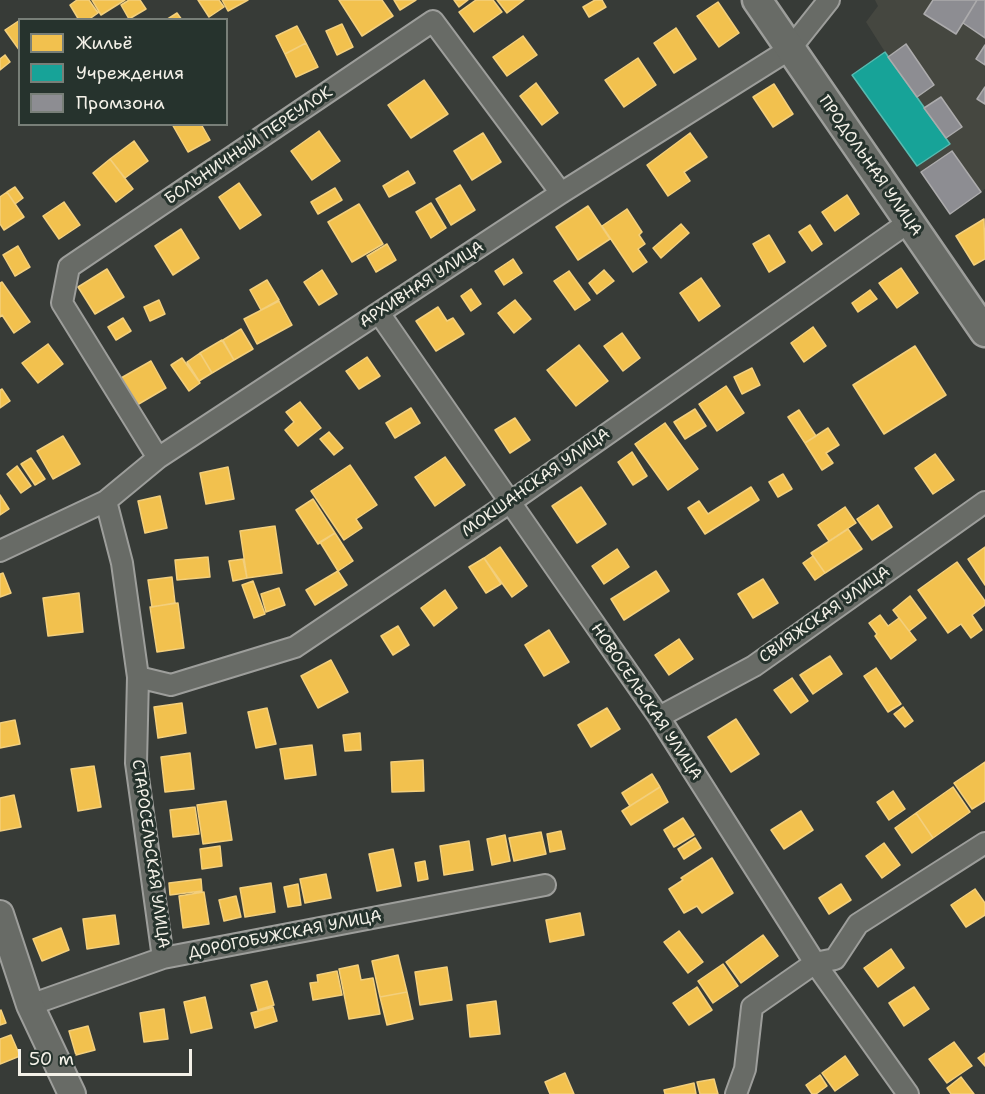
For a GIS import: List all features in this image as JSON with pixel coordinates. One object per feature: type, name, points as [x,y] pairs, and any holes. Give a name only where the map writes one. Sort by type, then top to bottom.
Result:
[{"type":"main road","name":"ПРОДОЛЬНАЯ УЛИЦА","points":[[757,0],[985,332]]},
{"type":"street","name":"АРХИВНАЯ УЛИЦА","points":[[0,551],[106,501],[158,458],[561,193],[790,49],[829,0]]},
{"type":"street","name":"БОЛЬНИЧНЫЙ ПЕРЕУЛОК","points":[[158,458],[62,303],[69,267],[433,21],[561,193]]},
{"type":"street","name":"МОКШАНСКАЯ УЛИЦА","points":[[138,677],[171,685],[295,647],[509,503],[909,222]]},
{"type":"street","name":"НОВОСЕЛЬСКАЯ УЛИЦА","points":[[379,313],[659,717],[814,963],[908,1094]]},
{"type":"street","name":"СТАРОСЕЛЬСКАЯ УЛИЦА","points":[[106,501],[122,563],[138,677],[136,763],[164,958]]},
{"type":"street","name":"СВИЯЖСКАЯ УЛИЦА","points":[[659,717],[754,666],[985,502]]},
{"type":"street","points":[[736,1094],[745,1070],[752,1006],[814,963],[835,959],[858,924],[985,843]]},
{"type":"street","name":"ДОРОГОБУЖСКАЯ УЛИЦА","points":[[30,1005],[164,958],[545,885]]},
{"type":"street","points":[[0,914],[30,1005],[72,1094]]},
{"type":"shaded area","points":[[875,0],[985,0],[985,189],[950,214],[917,166],[950,143],[866,22],[878,6]]},
{"type":"building: Жильё","points":[[77,0],[89,0],[98,13],[91,18],[78,18],[70,5]]},
{"type":"building: Жильё","points":[[92,0],[125,0],[101,15]]},
{"type":"building: Жильё","points":[[129,0],[140,0],[146,9],[128,18],[121,5]]},
{"type":"building: Жильё","points":[[198,0],[219,0],[224,7],[209,17]]},
{"type":"building: Жильё","points":[[222,0],[248,0],[228,11]]},
{"type":"building: Жильё","points":[[339,0],[382,0],[393,16],[362,36]]},
{"type":"building: Жильё","points":[[394,0],[416,0],[400,10]]},
{"type":"building: Жильё","points":[[454,0],[468,0],[459,7]]},
{"type":"building: Жильё","points":[[476,0],[493,0],[502,12],[474,32],[459,12]]},
{"type":"building: Жильё","points":[[497,0],[524,0],[507,13]]},
{"type":"building: Жильё","points":[[595,0],[602,0],[606,7],[589,17],[583,7]]},
{"type":"building: Жильё","points":[[718,2],[739,33],[719,47],[697,16]]},
{"type":"building: Жильё","points":[[177,13],[181,18],[169,18]]},
{"type":"building: Жильё","points":[[18,21],[18,48],[5,30]]},
{"type":"building: Жильё","points":[[342,24],[353,47],[337,55],[326,31]]},
{"type":"building: Жильё","points":[[297,26],[306,43],[285,54],[276,36]]},
{"type":"building: Жильё","points":[[676,28],[696,59],[674,73],[654,43]]},
{"type":"building: Жильё","points":[[523,36],[537,55],[507,76],[493,57]]},
{"type":"building: Жильё","points":[[306,43],[318,67],[296,77],[285,54]]},
{"type":"building: Жильё","points":[[5,55],[10,62],[0,70],[0,59]]},
{"type":"building: Жильё","points":[[638,58],[656,85],[624,107],[605,80]]},
{"type":"building: Жильё","points":[[424,80],[448,114],[411,138],[388,105]]},
{"type":"building: Жильё","points":[[536,83],[558,113],[542,125],[520,96]]},
{"type":"building: Жильё","points":[[774,84],[793,114],[773,127],[753,97]]},
{"type":"building: Жильё","points":[[173,126],[202,126],[210,140],[188,152]]},
{"type":"building: Жильё","points":[[319,131],[340,161],[312,180],[291,151]]},
{"type":"building: Жильё","points":[[483,133],[501,162],[472,180],[454,151]]},
{"type":"building: Жильё","points":[[690,133],[707,157],[684,172],[690,181],[668,196],[647,165]]},
{"type":"building: Жильё","points":[[134,141],[148,161],[125,178],[110,159]]},
{"type":"building: Жильё","points":[[110,159],[133,189],[116,202],[93,173]]},
{"type":"building: Жильё","points":[[408,171],[415,183],[389,197],[383,186]]},
{"type":"building: Жильё","points":[[239,183],[261,215],[240,229],[219,197]]},
{"type":"building: Жильё","points":[[460,185],[475,210],[451,225],[436,199]]},
{"type":"building: Жильё","points":[[15,187],[23,198],[15,204],[7,192]]},
{"type":"building: Жильё","points":[[335,188],[342,200],[318,214],[311,202]]},
{"type":"building: Жильё","points":[[7,192],[24,217],[4,230],[0,224],[0,197]]},
{"type":"building: Жильё","points":[[847,195],[859,214],[835,231],[822,212]]},
{"type":"building: Жильё","points":[[64,202],[80,225],[59,239],[43,216]]},
{"type":"building: Жильё","points":[[431,203],[446,228],[431,238],[416,212]]},
{"type":"building: Жильё","points":[[359,204],[383,244],[352,262],[328,222]]},
{"type":"building: Жильё","points":[[588,206],[610,239],[578,260],[556,227]]},
{"type":"building: Жильё","points":[[627,209],[642,232],[639,235],[645,244],[638,249],[647,262],[633,272],[602,226]]},
{"type":"building: Жильё","points":[[984,219],[985,259],[974,265],[956,236]]},
{"type":"building: Жильё","points":[[681,224],[689,233],[661,258],[653,248]]},
{"type":"building: Жильё","points":[[810,225],[822,244],[812,251],[799,232]]},
{"type":"building: Жильё","points":[[181,229],[199,258],[173,275],[155,246]]},
{"type":"building: Жильё","points":[[769,235],[785,262],[769,272],[753,244]]},
{"type":"building: Жильё","points":[[387,244],[396,260],[376,272],[367,256]]},
{"type":"building: Жильё","points":[[18,246],[30,267],[15,276],[3,255]]},
{"type":"building: Жильё","points":[[513,259],[522,273],[504,285],[495,271]]},
{"type":"building: Жильё","points":[[901,268],[918,293],[897,308],[879,283]]},
{"type":"building: Жильё","points":[[107,269],[124,297],[95,314],[78,287]]},
{"type":"building: Жильё","points":[[322,270],[337,294],[319,305],[304,282]]},
{"type":"building: Жильё","points":[[604,270],[614,281],[597,294],[589,283]]},
{"type":"building: Жильё","points":[[569,271],[590,300],[575,310],[554,281]]},
{"type":"building: Жильё","points":[[701,278],[720,306],[699,321],[680,293]]},
{"type":"building: Жильё","points":[[267,280],[279,300],[261,310],[250,290]]},
{"type":"building: Жильё","points":[[2,282],[30,322],[14,333],[2,315],[0,317],[0,283]]},
{"type":"building: Жильё","points":[[471,289],[481,304],[471,311],[461,296]]},
{"type":"building: Жильё","points":[[870,290],[877,299],[858,312],[852,303]]},
{"type":"building: Жильё","points":[[159,300],[165,314],[150,321],[144,307]]},
{"type":"building: Жильё","points":[[515,300],[531,319],[514,333],[498,313]]},
{"type":"building: Жильё","points":[[279,301],[292,325],[257,344],[244,319]]},
{"type":"building: Жильё","points":[[438,307],[447,321],[453,318],[464,334],[436,351],[416,321]]},
{"type":"building: Жильё","points":[[123,318],[131,331],[116,340],[108,327]]},
{"type":"building: Жильё","points":[[813,327],[826,346],[804,362],[791,343]]},
{"type":"building: Жильё","points":[[241,329],[253,349],[234,360],[223,340]]},
{"type":"building: Жильё","points":[[622,333],[640,358],[623,371],[604,346]]},
{"type":"building: Жильё","points":[[222,340],[234,360],[212,373],[200,353]]},
{"type":"building: Жильё","points":[[48,344],[63,364],[38,383],[22,363]]},
{"type":"building: Жильё","points":[[579,345],[608,381],[576,406],[547,370]]},
{"type":"building: Жильё","points":[[915,346],[946,395],[884,434],[853,385]]},
{"type":"building: Жильё","points":[[200,353],[212,373],[199,381],[187,362]]},
{"type":"building: Жильё","points":[[367,357],[380,376],[359,389],[346,371]]},
{"type":"building: Жильё","points":[[182,358],[200,383],[189,391],[171,365]]},
{"type":"building: Жильё","points":[[151,361],[166,388],[137,405],[121,378]]},
{"type":"building: Жильё","points":[[752,368],[760,385],[742,394],[734,377]]},
{"type":"building: Жильё","points":[[726,386],[744,413],[717,431],[699,404]]},
{"type":"building: Жильё","points":[[2,389],[10,401],[0,408],[0,390]]},
{"type":"building: Жильё","points":[[300,402],[321,428],[298,446],[285,430],[294,422],[286,412]]},
{"type":"building: Жильё","points":[[411,408],[420,423],[395,438],[386,423]]},
{"type":"building: Жильё","points":[[695,409],[706,426],[685,439],[674,422]]},
{"type":"building: Жильё","points":[[799,410],[816,436],[805,443],[788,417]]},
{"type":"building: Жильё","points":[[515,418],[530,440],[510,453],[495,430]]},
{"type":"building: Жильё","points":[[665,423],[698,469],[668,490],[635,444]]},
{"type":"building: Жильё","points":[[828,428],[839,445],[826,453],[833,463],[822,470],[805,443]]},
{"type":"building: Жильё","points":[[329,432],[343,448],[334,455],[320,439]]},
{"type":"building: Жильё","points":[[63,436],[80,464],[53,479],[37,451]]},
{"type":"building: Жильё","points":[[632,452],[647,476],[633,485],[618,462]]},
{"type":"building: Жильё","points":[[935,454],[954,480],[933,494],[915,468]]},
{"type":"building: Жильё","points":[[445,457],[465,485],[435,506],[415,477]]},
{"type":"building: Жильё","points":[[31,458],[45,479],[35,485],[21,464]]},
{"type":"building: Жильё","points":[[350,465],[377,505],[356,519],[362,528],[344,540],[311,491]]},
{"type":"building: Жильё","points":[[17,466],[31,486],[21,493],[7,474]]},
{"type":"building: Жильё","points":[[228,467],[234,499],[206,504],[200,473]]},
{"type":"building: Жильё","points":[[783,474],[792,489],[778,497],[769,482]]},
{"type":"building: Жильё","points":[[581,487],[606,524],[577,543],[552,506]]},
{"type":"building: Жильё","points":[[751,487],[759,500],[705,534],[688,508],[699,501],[708,514]]},
{"type":"building: Жильё","points":[[0,495],[9,509],[0,515]]},
{"type":"building: Жильё","points":[[160,496],[167,528],[145,533],[138,501]]},
{"type":"building: Жильё","points":[[313,499],[335,533],[318,544],[296,510]]},
{"type":"building: Жильё","points":[[878,505],[892,527],[872,540],[857,519]]},
{"type":"building: Жильё","points":[[845,507],[856,523],[829,541],[818,525]]},
{"type":"building: Жильё","points":[[275,526],[282,573],[247,578],[240,531]]},
{"type":"building: Жильё","points":[[848,529],[862,549],[825,573],[811,553]]},
{"type":"building: Жильё","points":[[335,533],[353,561],[338,571],[320,542]]},
{"type":"building: Жильё","points":[[500,547],[527,586],[512,597],[484,558]]},
{"type":"building: Жильё","points":[[985,547],[985,585],[968,559]]},
{"type":"building: Жильё","points":[[617,549],[629,567],[604,584],[592,566]]},
{"type":"building: Жильё","points":[[813,556],[825,573],[815,580],[803,563]]},
{"type":"building: Жильё","points":[[208,557],[210,577],[177,580],[175,560]]},
{"type":"building: Жильё","points":[[484,558],[501,584],[486,593],[469,567]]},
{"type":"building: Жильё","points":[[243,559],[247,578],[233,581],[229,561]]},
{"type":"building: Жильё","points":[[957,562],[985,601],[985,605],[972,615],[982,630],[971,638],[961,624],[948,633],[918,590]]},
{"type":"building: Жильё","points":[[338,571],[347,585],[315,605],[306,590]]},
{"type":"building: Жильё","points":[[656,571],[669,591],[624,620],[611,599]]},
{"type":"building: Жильё","points":[[3,573],[11,593],[0,597],[0,574]]},
{"type":"building: Жильё","points":[[172,577],[175,603],[152,607],[148,580]]},
{"type":"building: Жильё","points":[[763,579],[778,603],[753,618],[738,594]]},
{"type":"building: Жильё","points":[[253,581],[265,614],[254,618],[242,585]]},
{"type":"building: Жильё","points":[[279,588],[285,605],[266,612],[261,594]]},
{"type":"building: Жильё","points":[[445,590],[457,608],[434,626],[421,608]]},
{"type":"building: Жильё","points":[[79,593],[83,632],[48,636],[43,598]]},
{"type":"building: Жильё","points":[[910,596],[926,618],[909,631],[893,610]]},
{"type":"building: Жильё","points":[[178,603],[184,648],[157,652],[150,607]]},
{"type":"building: Жильё","points":[[880,615],[888,626],[899,618],[916,640],[891,659],[869,623]]},
{"type":"building: Жильё","points":[[398,626],[409,645],[393,655],[381,636]]},
{"type":"building: Жильё","points":[[549,630],[569,662],[544,676],[525,645]]},
{"type":"building: Жильё","points":[[679,639],[693,659],[669,675],[655,655]]},
{"type":"building: Жильё","points":[[830,656],[842,674],[813,694],[800,675]]},
{"type":"building: Жильё","points":[[331,660],[348,692],[318,708],[301,676]]},
{"type":"building: Жильё","points":[[876,668],[901,704],[888,712],[864,676]]},
{"type":"building: Жильё","points":[[792,678],[808,701],[791,713],[774,690]]},
{"type":"building: Жильё","points":[[182,703],[186,733],[158,738],[154,707]]},
{"type":"building: Жильё","points":[[903,707],[913,721],[905,727],[894,714]]},
{"type":"building: Жильё","points":[[267,708],[276,744],[256,748],[248,712]]},
{"type":"building: Жильё","points":[[607,708],[620,729],[591,747],[578,725]]},
{"type":"building: Жильё","points":[[736,719],[759,754],[731,772],[708,737]]},
{"type":"building: Жильё","points":[[15,720],[20,744],[0,748],[0,723]]},
{"type":"building: Жильё","points":[[360,733],[361,750],[345,751],[343,735]]},
{"type":"building: Жильё","points":[[312,745],[316,775],[285,779],[280,749]]},
{"type":"building: Жильё","points":[[190,753],[194,789],[165,792],[161,757]]},
{"type":"building: Жильё","points":[[423,760],[424,791],[392,792],[391,762]]},
{"type":"building: Жильё","points":[[985,762],[985,801],[972,809],[954,783]]},
{"type":"building: Жильё","points":[[94,766],[101,807],[78,811],[71,769]]},
{"type":"building: Жильё","points":[[652,774],[660,787],[630,806],[622,793]]},
{"type":"building: Жильё","points":[[660,787],[668,802],[631,825],[622,811]]},
{"type":"building: Жильё","points":[[953,787],[970,812],[933,838],[916,813]]},
{"type":"building: Жильё","points":[[893,791],[905,809],[889,820],[877,802]]},
{"type":"building: Жильё","points":[[14,795],[21,827],[0,831],[0,798]]},
{"type":"building: Жильё","points":[[226,801],[232,840],[203,844],[197,805]]},
{"type":"building: Жильё","points":[[195,807],[199,834],[173,837],[170,810]]},
{"type":"building: Жильё","points":[[801,811],[813,830],[784,849],[771,830]]},
{"type":"building: Жильё","points":[[916,813],[933,838],[912,853],[895,828]]},
{"type":"building: Жильё","points":[[683,818],[694,835],[674,847],[664,830]]},
{"type":"building: Жильё","points":[[561,831],[565,849],[550,852],[547,834]]},
{"type":"building: Жильё","points":[[541,832],[546,854],[514,861],[509,838]]},
{"type":"building: Жильё","points":[[505,835],[510,861],[492,865],[487,839]]},
{"type":"building: Жильё","points":[[695,838],[701,848],[684,859],[678,849]]},
{"type":"building: Жильё","points":[[469,841],[473,870],[444,875],[440,846]]},
{"type":"building: Жильё","points":[[884,843],[900,865],[882,878],[866,856]]},
{"type":"building: Жильё","points":[[220,846],[222,866],[202,869],[200,849]]},
{"type":"building: Жильё","points":[[393,849],[401,886],[377,891],[369,854]]},
{"type":"building: Жильё","points":[[712,858],[733,893],[702,913],[697,906],[684,913],[669,889],[683,880],[681,878]]},
{"type":"building: Жильё","points":[[425,861],[428,879],[418,881],[415,863]]},
{"type":"building: Жильё","points":[[326,874],[331,898],[305,903],[300,879]]},
{"type":"building: Жильё","points":[[201,879],[202,891],[170,895],[169,883]]},
{"type":"building: Жильё","points":[[271,883],[275,912],[245,917],[240,888]]},
{"type":"building: Жильё","points":[[298,884],[301,905],[288,907],[284,887]]},
{"type":"building: Жильё","points":[[841,884],[851,900],[829,914],[819,898]]},
{"type":"building: Жильё","points":[[975,889],[985,903],[985,915],[966,927],[951,905]]},
{"type":"building: Жильё","points":[[204,892],[209,924],[183,928],[179,896]]},
{"type":"building: Жильё","points":[[236,896],[241,917],[224,921],[219,900]]},
{"type":"building: Жильё","points":[[580,913],[584,935],[550,942],[546,920]]},
{"type":"building: Жильё","points":[[115,915],[119,944],[87,949],[83,919]]},
{"type":"building: Жильё","points":[[61,928],[69,950],[42,961],[33,939]]},
{"type":"building: Жильё","points":[[679,931],[703,962],[688,973],[664,942]]},
{"type":"building: Жильё","points":[[763,935],[778,956],[741,983],[726,962]]},
{"type":"building: Жильё","points":[[891,949],[904,968],[878,987],[864,968]]},
{"type":"building: Жильё","points":[[398,955],[407,992],[380,997],[372,961]]},
{"type":"building: Жильё","points":[[723,964],[738,986],[713,1003],[698,981]]},
{"type":"building: Жильё","points":[[358,965],[361,980],[373,978],[380,1014],[349,1019],[339,969]]},
{"type":"building: Жильё","points":[[447,967],[452,1000],[420,1005],[415,972]]},
{"type":"building: Жильё","points":[[337,971],[342,995],[313,1000],[310,983],[318,982],[317,975]]},
{"type":"building: Жильё","points":[[267,981],[274,1005],[258,1010],[251,985]]},
{"type":"building: Жильё","points":[[697,987],[712,1010],[689,1025],[673,1003]]},
{"type":"building: Жильё","points":[[914,987],[929,1009],[904,1026],[889,1003]]},
{"type":"building: Жильё","points":[[407,992],[413,1019],[387,1025],[380,997]]},
{"type":"building: Жильё","points":[[205,997],[212,1028],[191,1033],[184,1002]]},
{"type":"building: Жильё","points":[[496,1001],[500,1034],[470,1037],[467,1005]]},
{"type":"building: Жильё","points":[[273,1007],[277,1021],[255,1028],[251,1013]]},
{"type":"building: Жильё","points":[[164,1009],[168,1039],[144,1042],[140,1013]]},
{"type":"building: Жильё","points":[[0,1011],[6,1023],[0,1025]]},
{"type":"building: Жильё","points":[[88,1026],[95,1050],[76,1055],[69,1031]]},
{"type":"building: Жильё","points":[[11,1035],[20,1056],[0,1064],[0,1039]]},
{"type":"building: Жильё","points":[[954,1042],[972,1066],[947,1083],[929,1059]]},
{"type":"building: Жильё","points":[[985,1053],[985,1066],[978,1058]]},
{"type":"building: Жильё","points":[[845,1056],[858,1075],[835,1091],[822,1073]]},
{"type":"building: Жильё","points":[[565,1073],[574,1094],[550,1094],[545,1082]]},
{"type":"building: Жильё","points":[[820,1075],[827,1086],[816,1094],[812,1094],[806,1085]]},
{"type":"building: Жильё","points":[[961,1077],[974,1094],[951,1094],[947,1088]]},
{"type":"building: Жильё","points":[[714,1079],[718,1094],[700,1094],[697,1082]]},
{"type":"building: Жильё","points":[[694,1083],[696,1094],[665,1094],[664,1090]]},
{"type":"building: Учреждения","points":[[885,52],[950,144],[917,166],[852,75]]},
{"type":"building: Промзона","points":[[933,0],[977,0],[956,34],[924,14]]},
{"type":"building: Промзона","points":[[977,0],[985,0],[985,38],[963,23]]},
{"type":"building: Промзона","points":[[906,44],[934,85],[917,97],[888,57]]},
{"type":"building: Промзона","points":[[985,45],[985,65],[976,59]]},
{"type":"building: Промзона","points":[[985,87],[985,104],[977,99]]},
{"type":"building: Промзона","points":[[941,97],[962,127],[946,138],[924,108]]},
{"type":"building: Промзона","points":[[952,151],[981,192],[950,214],[921,172]]}]
